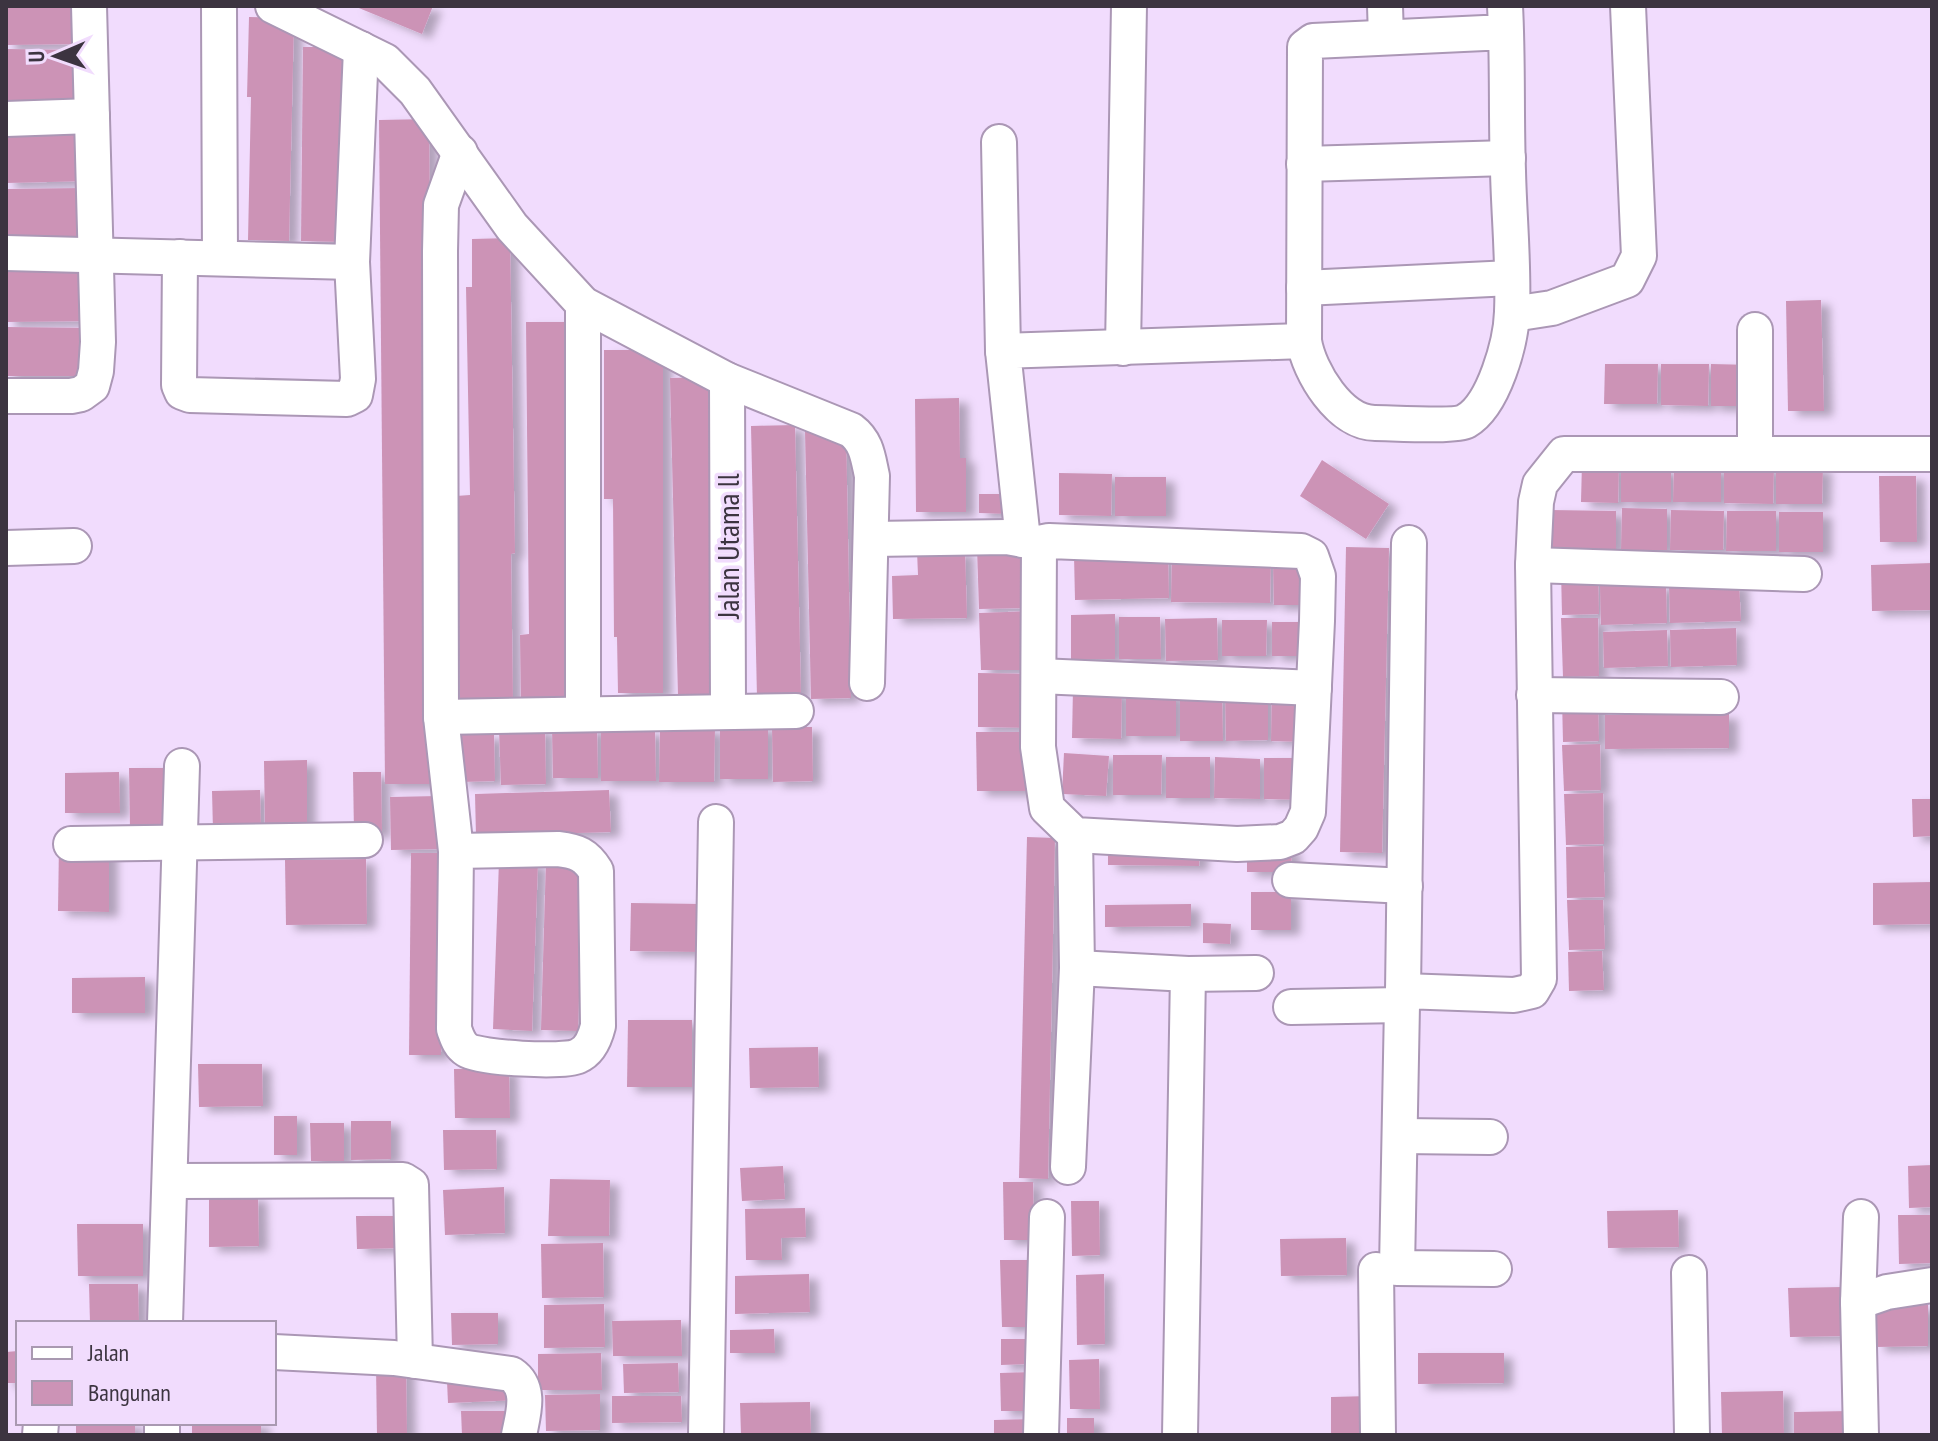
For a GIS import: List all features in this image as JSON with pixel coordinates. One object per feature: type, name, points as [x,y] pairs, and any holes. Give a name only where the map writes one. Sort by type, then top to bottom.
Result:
[{"type":"street","points":[[6,396],[81,394],[92,386],[96,371],[98,342],[89,6]]},
{"type":"street","points":[[219,6],[220,258]]},
{"type":"street","points":[[273,6],[385,61],[415,91],[512,227],[583,304],[727,380],[851,430],[861,438],[867,448],[872,476],[867,683]]},
{"type":"street","points":[[1123,348],[1129,6]]},
{"type":"street","points":[[1512,314],[1552,308],[1627,280],[1639,256],[1628,6]]},
{"type":"street","points":[[1506,19],[1511,278],[1512,314],[1498,378],[1484,406],[1464,423],[1369,423],[1347,414],[1325,388],[1307,359],[1304,341],[1305,47],[1313,41],[1385,22],[1506,19]]},
{"type":"street","points":[[180,257],[179,385],[182,392],[190,395],[347,399],[355,395],[358,379],[352,262],[361,49]]},
{"type":"street","points":[[6,119],[92,116]]},
{"type":"street","points":[[872,539],[1007,537],[1031,541],[1301,551],[1311,556],[1318,576],[1314,688],[1308,812],[1301,828],[1293,837],[1280,842],[1237,844],[1075,835],[1047,808],[1038,747],[1039,676],[1031,541],[1003,351],[999,142]]},
{"type":"street","points":[[456,851],[573,850],[587,857],[596,871],[598,1026],[589,1048],[578,1056],[553,1061],[475,1054],[460,1044],[454,1029],[456,851],[441,717],[441,205],[460,152]]},
{"type":"street","points":[[1304,164],[1508,158]]},
{"type":"street","points":[[6,253],[352,262]]},
{"type":"street","points":[[1304,288],[1511,278]]},
{"type":"street","points":[[583,304],[583,714]]},
{"type":"street","points":[[1755,330],[1755,453]]},
{"type":"street","points":[[1003,351],[1304,341]]},
{"type":"street","name":"Jalan Utama ll","points":[[727,380],[728,711]]},
{"type":"street","points":[[1291,1007],[1403,998],[1514,995],[1532,991],[1539,979],[1533,565],[1536,502],[1540,484],[1564,454],[1932,454]]},
{"type":"street","points":[[1409,543],[1397,1268],[1494,1269]]},
{"type":"street","points":[[6,548],[74,546]]},
{"type":"street","points":[[1533,565],[1804,574]]},
{"type":"street","points":[[1039,676],[1314,688]]},
{"type":"street","points":[[1534,695],[1721,697]]},
{"type":"street","points":[[441,717],[796,711]]},
{"type":"street","points":[[165,1321],[182,766]]},
{"type":"street","points":[[706,1435],[716,822]]},
{"type":"street","points":[[1068,1167],[1077,968],[1075,835]]},
{"type":"street","points":[[71,844],[365,840]]},
{"type":"street","points":[[1290,880],[1405,886]]},
{"type":"street","points":[[1077,968],[1188,974],[1256,973]]},
{"type":"street","points":[[1180,1435],[1188,974]]},
{"type":"street","points":[[1401,1136],[1490,1137]]},
{"type":"street","points":[[170,1181],[403,1180],[411,1185],[415,1361]]},
{"type":"street","points":[[1041,1435],[1047,1217]]},
{"type":"street","points":[[1861,1217],[1858,1302],[1861,1435]]},
{"type":"street","points":[[1376,1270],[1378,1435]]},
{"type":"street","points":[[1689,1273],[1692,1435]]},
{"type":"street","points":[[1858,1302],[1887,1292],[1932,1285]]},
{"type":"street","points":[[276,1352],[415,1361],[502,1372],[517,1378],[525,1396],[519,1435]]},
{"type":"building","points":[[6,6],[81,6],[81,44],[6,45]]},
{"type":"building","points":[[354,6],[433,6],[422,34]]},
{"type":"building","points":[[249,17],[294,18],[289,241],[248,240]]},
{"type":"building","points":[[303,47],[349,47],[346,242],[301,241]]},
{"type":"building","points":[[6,49],[78,50],[77,105],[6,104]]},
{"type":"building","points":[[429,119],[435,784],[385,784],[379,120]]},
{"type":"building","points":[[88,128],[89,181],[6,183],[6,130]]},
{"type":"building","points":[[84,188],[85,237],[6,239],[6,189]]},
{"type":"building","points":[[510,238],[515,553],[511,554],[513,703],[460,704],[456,496],[470,495],[466,287],[472,287],[472,239]]},
{"type":"building","points":[[92,263],[93,321],[6,322],[6,264]]},
{"type":"building","points":[[1821,300],[1824,411],[1788,411],[1786,301]]},
{"type":"building","points":[[526,322],[564,322],[567,703],[521,704],[520,635],[529,634]]},
{"type":"building","points":[[6,327],[93,328],[92,376],[6,376]]},
{"type":"building","points":[[604,350],[663,350],[663,693],[618,693],[617,637],[614,637],[613,499],[604,499]]},
{"type":"building","points":[[1605,364],[1658,364],[1657,404],[1604,404]]},
{"type":"building","points":[[1661,364],[1709,364],[1708,406],[1661,405]]},
{"type":"building","points":[[1711,364],[1754,365],[1753,406],[1711,406]]},
{"type":"building","points":[[708,377],[714,588],[710,588],[713,696],[678,697],[670,378]]},
{"type":"building","points":[[959,398],[960,458],[966,458],[966,512],[916,512],[915,399]]},
{"type":"building","points":[[795,425],[801,696],[757,697],[751,426]]},
{"type":"building","points":[[846,430],[851,698],[811,699],[805,431]]},
{"type":"building","points":[[1322,460],[1389,504],[1366,539],[1300,496]]},
{"type":"building","points":[[1582,463],[1619,463],[1618,503],[1581,502]]},
{"type":"building","points":[[1674,466],[1721,467],[1721,502],[1673,502]]},
{"type":"building","points":[[1724,466],[1774,466],[1773,504],[1724,503]]},
{"type":"building","points":[[1776,467],[1823,467],[1822,504],[1776,504]]},
{"type":"building","points":[[1621,468],[1671,468],[1671,502],[1621,502]]},
{"type":"building","points":[[1059,473],[1112,474],[1111,516],[1059,515]]},
{"type":"building","points":[[1879,476],[1916,476],[1917,542],[1880,542]]},
{"type":"building","points":[[1115,477],[1166,477],[1166,516],[1115,516]]},
{"type":"building","points":[[979,494],[1009,494],[1009,514],[979,513]]},
{"type":"building","points":[[1622,508],[1667,509],[1667,550],[1621,550]]},
{"type":"building","points":[[1550,510],[1616,511],[1616,550],[1550,549]]},
{"type":"building","points":[[1671,510],[1724,511],[1723,550],[1670,550]]},
{"type":"building","points":[[1727,511],[1776,511],[1776,551],[1726,551]]},
{"type":"building","points":[[1779,512],[1823,512],[1823,552],[1779,552]]},
{"type":"building","points":[[1026,547],[1028,608],[979,609],[977,548]]},
{"type":"building","points":[[1346,547],[1389,548],[1382,853],[1340,852]]},
{"type":"building","points":[[965,550],[967,618],[893,619],[892,576],[918,575],[917,551]]},
{"type":"building","points":[[1168,553],[1169,598],[1075,600],[1074,555]]},
{"type":"building","points":[[1172,555],[1271,556],[1270,603],[1171,602]]},
{"type":"building","points":[[1311,560],[1312,605],[1274,605],[1273,562]]},
{"type":"building","points":[[1932,563],[1932,610],[1872,611],[1871,565]]},
{"type":"building","points":[[1598,569],[1599,614],[1562,615],[1561,570]]},
{"type":"building","points":[[1739,582],[1741,621],[1670,623],[1669,584]]},
{"type":"building","points":[[1666,584],[1667,623],[1601,625],[1600,586]]},
{"type":"building","points":[[1032,611],[1034,670],[981,670],[979,613]]},
{"type":"building","points":[[1115,614],[1115,659],[1071,659],[1071,615]]},
{"type":"building","points":[[1119,617],[1160,617],[1161,659],[1119,659]]},
{"type":"building","points":[[1217,618],[1218,660],[1166,661],[1165,619]]},
{"type":"building","points":[[1561,618],[1598,618],[1599,676],[1563,677]]},
{"type":"building","points":[[1222,620],[1267,620],[1266,656],[1222,656]]},
{"type":"building","points":[[1272,622],[1310,622],[1311,656],[1272,656]]},
{"type":"building","points":[[1736,628],[1737,665],[1671,667],[1670,630]]},
{"type":"building","points":[[1667,630],[1668,666],[1604,668],[1603,632]]},
{"type":"building","points":[[978,673],[1032,674],[1032,728],[978,727]]},
{"type":"building","points":[[1268,688],[1268,740],[1226,741],[1225,689]]},
{"type":"building","points":[[1073,689],[1122,690],[1121,739],[1072,738]]},
{"type":"building","points":[[1126,692],[1176,692],[1176,736],[1126,736]]},
{"type":"building","points":[[1180,692],[1222,692],[1223,741],[1180,741]]},
{"type":"building","points":[[1272,692],[1309,693],[1309,742],[1271,741]]},
{"type":"building","points":[[1598,698],[1599,741],[1563,742],[1562,699]]},
{"type":"building","points":[[1729,714],[1729,748],[1605,749],[1605,715]]},
{"type":"building","points":[[720,725],[768,726],[768,779],[720,779]]},
{"type":"building","points":[[597,727],[598,778],[553,778],[552,728]]},
{"type":"building","points":[[772,727],[812,727],[813,781],[773,782]]},
{"type":"building","points":[[545,728],[546,784],[501,785],[499,729]]},
{"type":"building","points":[[660,728],[715,728],[714,782],[659,782]]},
{"type":"building","points":[[655,730],[656,781],[601,781],[601,731]]},
{"type":"building","points":[[976,732],[1032,732],[1033,791],[977,791]]},
{"type":"building","points":[[494,734],[495,781],[460,782],[458,735]]},
{"type":"building","points":[[1600,744],[1601,790],[1564,791],[1562,745]]},
{"type":"building","points":[[1064,753],[1109,756],[1106,796],[1062,794]]},
{"type":"building","points":[[1113,755],[1162,755],[1161,795],[1113,795]]},
{"type":"building","points":[[1166,757],[1210,757],[1210,798],[1166,798]]},
{"type":"building","points":[[1215,757],[1260,759],[1260,799],[1214,798]]},
{"type":"building","points":[[1264,758],[1308,758],[1307,800],[1264,799]]},
{"type":"building","points":[[307,760],[307,826],[265,826],[264,761]]},
{"type":"building","points":[[129,768],[163,768],[164,832],[130,832]]},
{"type":"building","points":[[119,772],[120,813],[65,813],[65,773]]},
{"type":"building","points":[[353,772],[381,772],[382,833],[354,833]]},
{"type":"building","points":[[260,790],[261,829],[213,830],[212,791]]},
{"type":"building","points":[[609,790],[611,832],[476,836],[475,794]]},
{"type":"building","points":[[1603,793],[1604,844],[1566,845],[1564,794]]},
{"type":"building","points":[[438,796],[440,849],[391,850],[390,797]]},
{"type":"building","points":[[1912,799],[1932,799],[1932,836],[1913,837]]},
{"type":"building","points":[[1027,837],[1055,838],[1048,1179],[1019,1178]]},
{"type":"building","points":[[1108,842],[1200,843],[1199,866],[1108,865]]},
{"type":"building","points":[[59,844],[109,845],[109,912],[58,911]]},
{"type":"building","points":[[1603,846],[1605,897],[1567,898],[1566,847]]},
{"type":"building","points":[[1247,848],[1292,848],[1291,872],[1247,872]]},
{"type":"building","points":[[411,853],[443,853],[441,1055],[409,1055]]},
{"type":"building","points":[[366,859],[367,924],[286,925],[285,860]]},
{"type":"building","points":[[546,860],[583,861],[578,1031],[541,1030]]},
{"type":"building","points":[[499,861],[538,862],[532,1031],[493,1029]]},
{"type":"building","points":[[1932,882],[1932,924],[1873,925],[1873,883]]},
{"type":"building","points":[[1251,892],[1291,892],[1291,930],[1251,930]]},
{"type":"building","points":[[1567,900],[1603,900],[1605,949],[1569,950]]},
{"type":"building","points":[[631,903],[703,904],[702,952],[630,951]]},
{"type":"building","points":[[1191,904],[1191,926],[1105,927],[1105,905]]},
{"type":"building","points":[[1203,923],[1231,924],[1230,944],[1203,943]]},
{"type":"building","points":[[1602,951],[1604,990],[1569,991],[1568,952]]},
{"type":"building","points":[[145,977],[145,1013],[72,1013],[72,978]]},
{"type":"building","points":[[628,1020],[692,1020],[692,1087],[627,1087]]},
{"type":"building","points":[[818,1047],[819,1087],[750,1088],[749,1048]]},
{"type":"building","points":[[198,1064],[262,1064],[263,1106],[199,1107]]},
{"type":"building","points":[[509,1068],[510,1118],[455,1118],[454,1069]]},
{"type":"building","points":[[274,1116],[297,1116],[297,1155],[274,1155]]},
{"type":"building","points":[[351,1121],[391,1121],[391,1159],[351,1160]]},
{"type":"building","points":[[310,1123],[344,1123],[344,1161],[311,1161]]},
{"type":"building","points":[[443,1130],[496,1130],[497,1169],[444,1170]]},
{"type":"building","points":[[1932,1165],[1932,1207],[1909,1208],[1908,1166]]},
{"type":"building","points":[[783,1166],[785,1199],[742,1201],[740,1168]]},
{"type":"building","points":[[550,1179],[610,1180],[609,1236],[548,1236]]},
{"type":"building","points":[[1003,1182],[1033,1182],[1034,1240],[1004,1240]]},
{"type":"building","points":[[504,1187],[505,1233],[445,1235],[443,1190]]},
{"type":"building","points":[[258,1196],[259,1246],[209,1247],[209,1197]]},
{"type":"building","points":[[1071,1201],[1099,1201],[1100,1255],[1072,1256]]},
{"type":"building","points":[[805,1208],[806,1237],[781,1238],[782,1260],[746,1260],[745,1209]]},
{"type":"building","points":[[1678,1210],[1679,1247],[1608,1248],[1607,1211]]},
{"type":"building","points":[[1898,1215],[1932,1215],[1932,1263],[1899,1264]]},
{"type":"building","points":[[356,1216],[405,1216],[405,1248],[357,1249]]},
{"type":"building","points":[[77,1224],[143,1224],[143,1276],[78,1276]]},
{"type":"building","points":[[1346,1238],[1347,1275],[1281,1276],[1280,1239]]},
{"type":"building","points":[[603,1243],[604,1297],[542,1298],[541,1244]]},
{"type":"building","points":[[1000,1260],[1032,1260],[1033,1327],[1002,1327]]},
{"type":"building","points":[[809,1274],[810,1312],[735,1314],[735,1276]]},
{"type":"building","points":[[1104,1274],[1105,1344],[1077,1345],[1076,1275]]},
{"type":"building","points":[[89,1284],[138,1284],[139,1321],[90,1321]]},
{"type":"building","points":[[1843,1287],[1844,1336],[1790,1337],[1788,1288]]},
{"type":"building","points":[[604,1304],[605,1347],[544,1348],[544,1305]]},
{"type":"building","points":[[1928,1305],[1928,1346],[1876,1347],[1875,1306]]},
{"type":"building","points":[[451,1313],[498,1313],[498,1344],[452,1345]]},
{"type":"building","points":[[681,1320],[682,1356],[613,1356],[612,1321]]},
{"type":"building","points":[[774,1329],[775,1353],[730,1353],[730,1330]]},
{"type":"building","points":[[1001,1339],[1028,1339],[1029,1364],[1001,1365]]},
{"type":"building","points":[[16,1351],[16,1383],[6,1383],[6,1352]]},
{"type":"building","points":[[601,1353],[602,1390],[538,1390],[538,1354]]},
{"type":"building","points":[[1418,1353],[1504,1353],[1504,1383],[1418,1384]]},
{"type":"building","points":[[1099,1359],[1100,1409],[1070,1409],[1069,1360]]},
{"type":"building","points":[[678,1363],[679,1392],[624,1393],[623,1364]]},
{"type":"building","points":[[376,1366],[406,1366],[407,1435],[377,1435]]},
{"type":"building","points":[[1033,1372],[1034,1411],[1001,1411],[1000,1373]]},
{"type":"building","points":[[516,1377],[517,1400],[448,1403],[447,1381]]},
{"type":"building","points":[[1783,1391],[1784,1435],[1722,1435],[1721,1392]]},
{"type":"building","points":[[600,1394],[600,1430],[546,1431],[545,1395]]},
{"type":"building","points":[[612,1396],[681,1396],[682,1422],[612,1423]]},
{"type":"building","points":[[1370,1396],[1370,1435],[1331,1435],[1331,1397]]},
{"type":"building","points":[[810,1402],[811,1435],[741,1435],[740,1403]]},
{"type":"building","points":[[461,1411],[509,1411],[509,1435],[462,1435]]},
{"type":"building","points":[[1850,1411],[1851,1435],[1794,1435],[1794,1412]]},
{"type":"building","points":[[1067,1418],[1094,1418],[1094,1435],[1067,1435]]},
{"type":"building","points":[[1033,1419],[1033,1435],[994,1435],[994,1420]]},
{"type":"building","points":[[76,1425],[135,1425],[135,1435],[76,1435]]},
{"type":"building","points":[[192,1425],[261,1425],[261,1435],[192,1435]]}]
